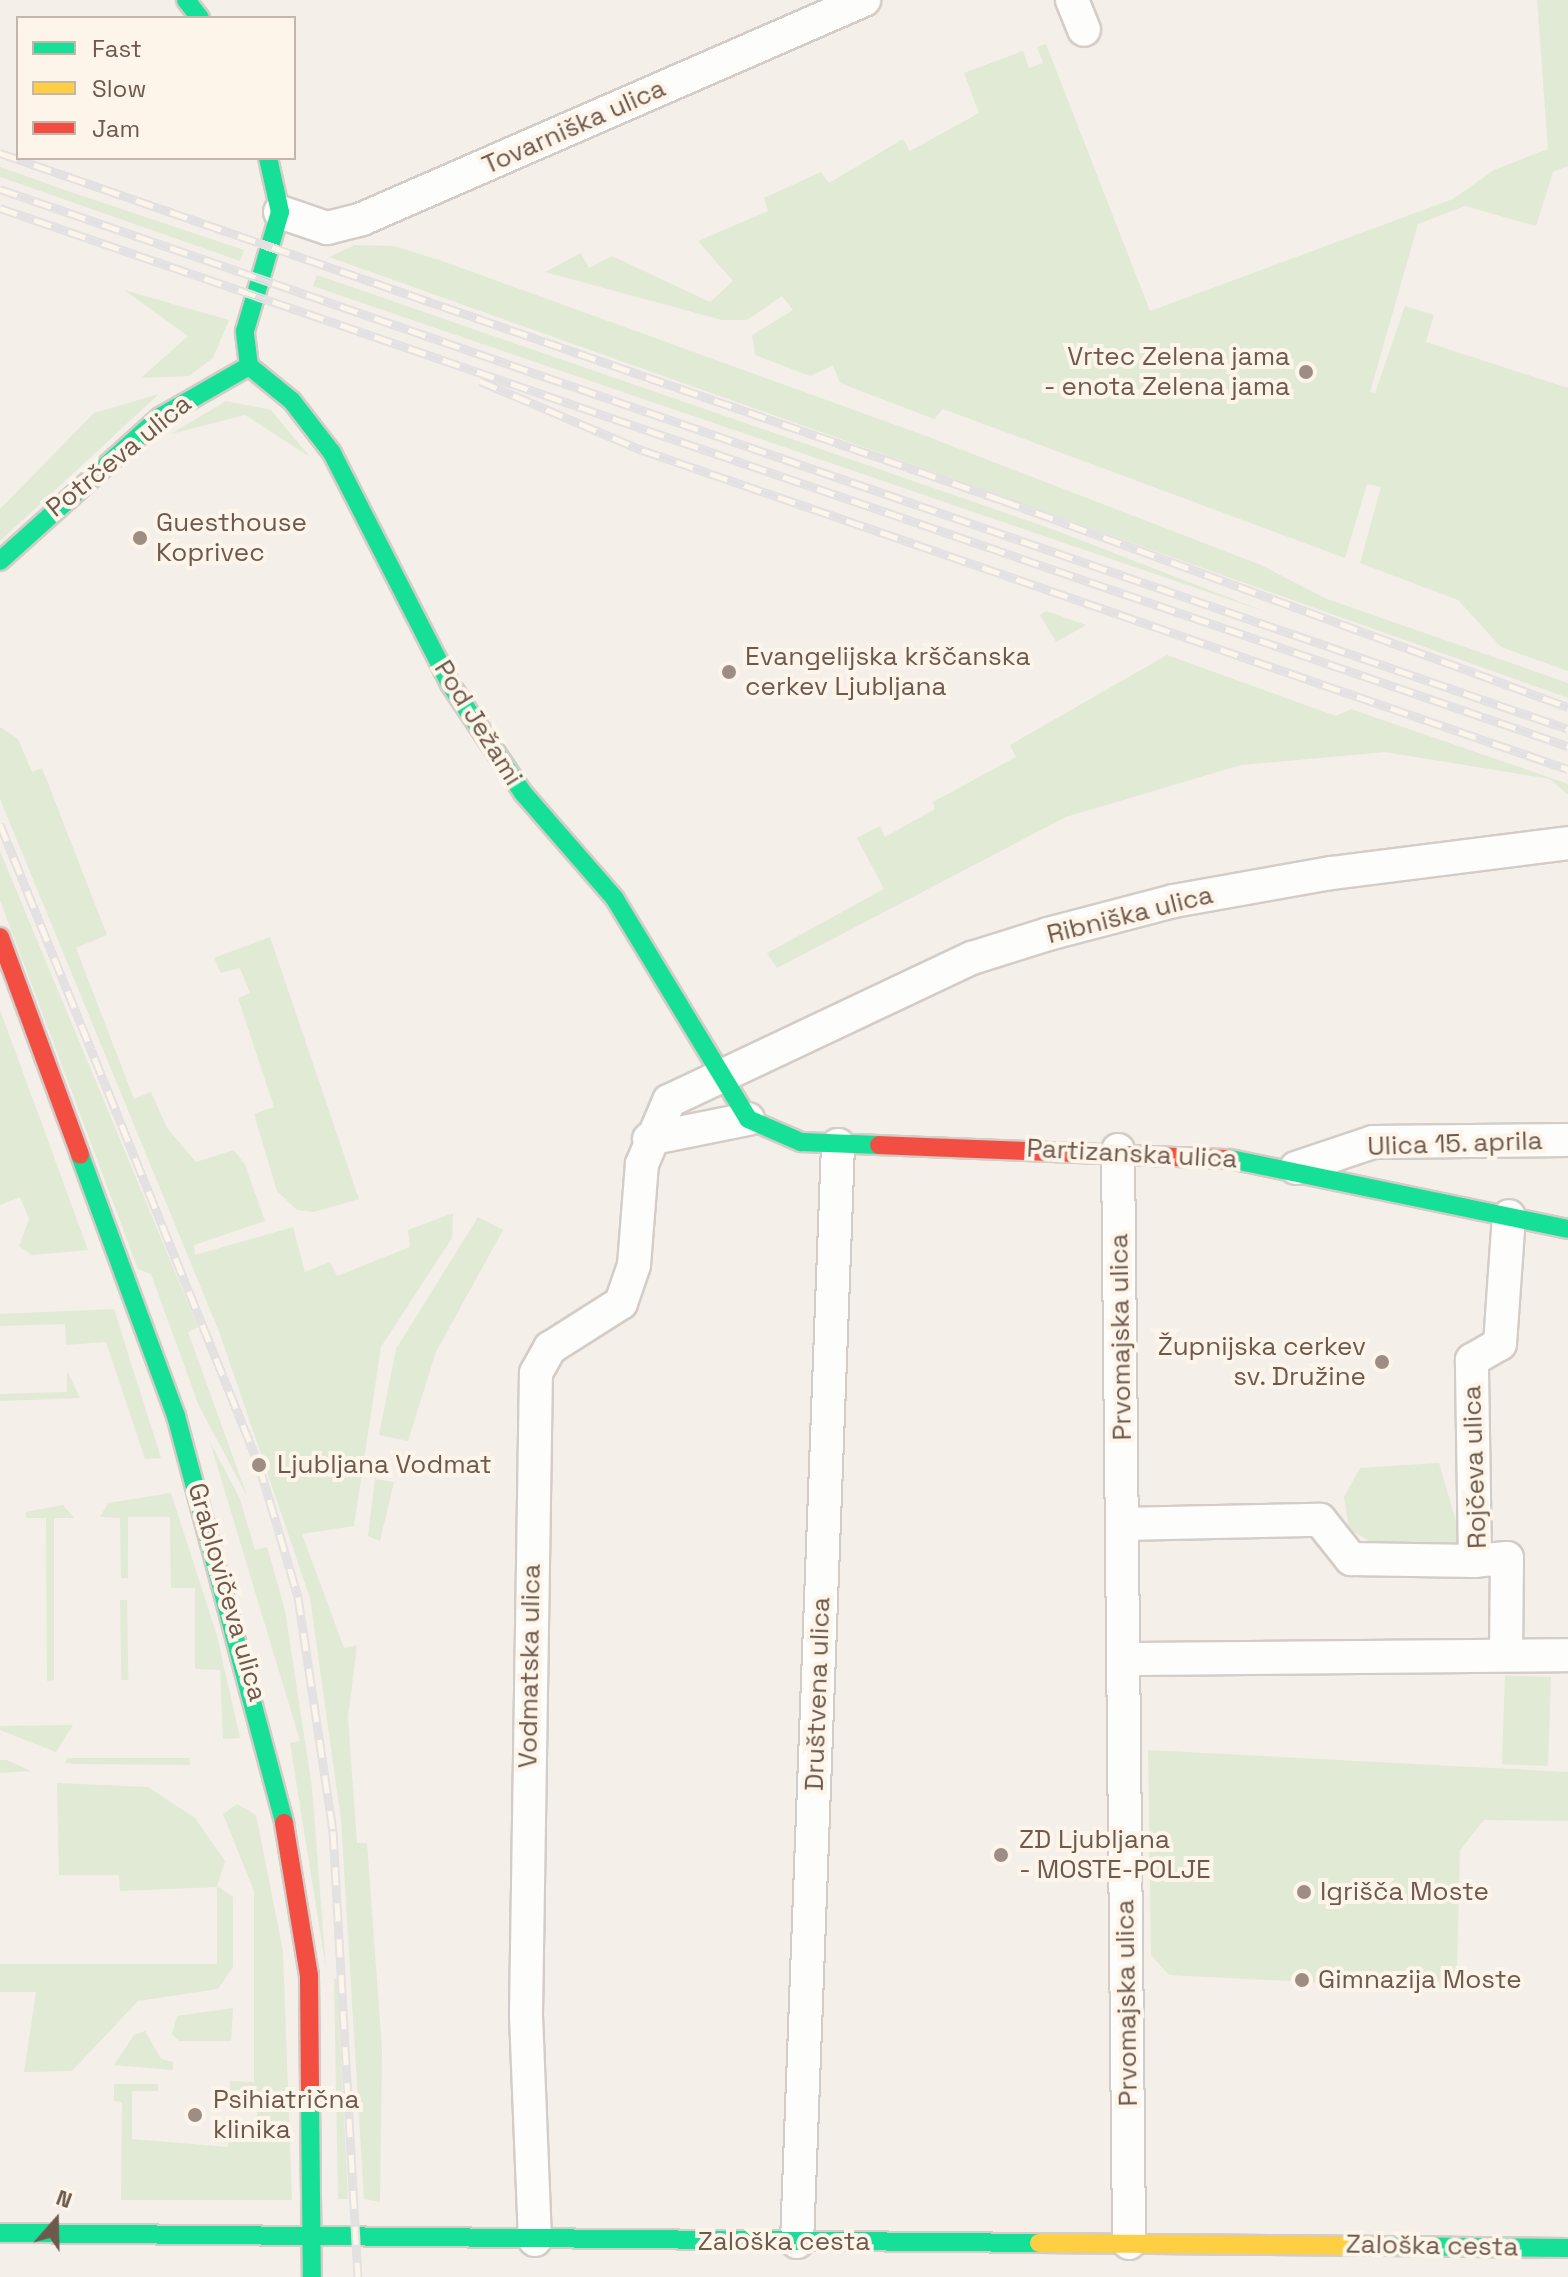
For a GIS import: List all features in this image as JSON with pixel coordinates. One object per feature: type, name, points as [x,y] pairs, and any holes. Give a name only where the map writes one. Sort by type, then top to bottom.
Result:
[{"type":"street","points":[[186,0],[198,16]]},
{"type":"street","name":"Tovarniška ulica","points":[[280,212],[327,228],[362,219],[864,0]]},
{"type":"street","points":[[1072,0],[1084,30]]},
{"type":"street","points":[[249,366],[245,331],[280,212],[268,160]]},
{"type":"street","name":"Potrčeva ulica","points":[[0,561],[160,417],[249,366]]},
{"type":"street","name":"Pod Ježami","points":[[249,366],[271,379],[328,446],[450,684],[523,793],[615,899],[717,1076]]},
{"type":"street","name":"Ribniška ulica","points":[[717,1076],[972,958],[1174,901],[1568,843]]},
{"type":"street","name":"Grablovičeva ulica","points":[[0,937],[176,1416],[257,1694],[304,1927],[315,2234],[312,2277]]},
{"type":"street","name":"Partizanska ulica","points":[[717,1076],[748,1119],[784,1138],[838,1145],[1118,1150],[1296,1168],[1568,1229]]},
{"type":"street","name":"Vodmatska ulica","points":[[535,2240],[526,2014],[536,1373],[550,1348],[621,1303],[634,1265],[649,1139],[669,1101],[717,1076]]},
{"type":"street","points":[[649,1139],[748,1119]]},
{"type":"street","name":"Ulica 15. aprila","points":[[1296,1168],[1373,1142],[1568,1140]]},
{"type":"street","name":"Društvena ulica","points":[[797,2242],[838,1145]]},
{"type":"street","name":"Prvomajska ulica","points":[[1118,1150],[1129,2243]]},
{"type":"street","name":"Rojčeva ulica","points":[[1506,1655],[1507,1558],[1475,1561],[1472,1360],[1500,1344],[1509,1216]]},
{"type":"street","points":[[1122,1524],[1320,1520],[1351,1559],[1475,1561]]},
{"type":"street","points":[[1124,1659],[1568,1655]]},
{"type":"street","name":"Zaloška cesta","points":[[0,2233],[1568,2248]]},
{"type":"green space","points":[[1537,0],[1568,0],[1568,166],[1553,172],[1536,226],[1465,206],[1418,224],[1370,392],[1375,393],[1405,306],[1434,315],[1426,342],[1568,388],[1568,671],[1501,647],[1458,600],[1360,563],[1381,487],[1367,484],[1345,558],[943,409],[934,419],[840,383],[833,365],[810,376],[755,355],[752,335],[793,310],[782,296],[747,320],[722,320],[545,272],[581,253],[589,268],[612,256],[710,302],[733,281],[698,241],[768,211],[764,198],[821,172],[829,183],[903,139],[910,151],[979,113],[964,73],[1023,51],[1029,68],[1043,63],[1037,47],[1046,44],[1150,311],[1453,199],[1494,170],[1548,149]]},
{"type":"green space","points":[[0,167],[244,250],[240,261],[0,177]]},
{"type":"green space","points":[[355,245],[394,246],[442,261],[926,436],[1261,565],[1327,599],[1568,683],[1568,698],[329,257]]},
{"type":"green space","points":[[317,275],[1052,529],[1266,612],[313,286]]},
{"type":"green space","points":[[124,290],[229,320],[213,358],[189,376],[141,378],[188,336]]},
{"type":"green space","points":[[159,394],[0,541],[0,509],[94,413]]},
{"type":"green space","points":[[226,401],[271,410],[310,457],[245,415],[171,434]]},
{"type":"green space","points":[[1046,611],[1086,625],[1056,642],[1040,615]]},
{"type":"green space","points":[[1167,655],[1336,716],[1351,709],[1568,784],[1568,795],[1550,779],[1385,752],[1241,765],[1066,817],[777,968],[767,953],[884,889],[857,838],[880,826],[885,837],[935,809],[933,802],[1016,757],[1010,745]]},
{"type":"green space","points":[[0,727],[18,739],[32,772],[42,768],[107,935],[76,948],[134,1099],[151,1092],[167,1128],[196,1162],[234,1150],[245,1165],[265,1221],[194,1245],[195,1255],[293,1227],[305,1272],[330,1262],[337,1276],[410,1247],[408,1230],[453,1213],[452,1238],[381,1347],[354,1526],[302,1534],[344,1648],[357,1645],[348,1718],[357,1843],[367,1843],[382,2049],[380,2202],[364,2199],[341,1820],[310,1598],[220,1334],[0,799]]},
{"type":"green space","points":[[0,851],[198,1327],[188,1332],[247,1496],[199,1406],[151,1274],[138,1269],[0,900]]},
{"type":"green space","points":[[270,937],[359,1199],[314,1212],[297,1210],[277,1191],[254,1114],[274,1107],[238,998],[250,993],[240,968],[221,973],[214,958]]},
{"type":"green space","points":[[0,1010],[88,1250],[32,1255],[19,1246],[29,1219],[20,1197],[0,1205]]},
{"type":"green space","points":[[478,1217],[503,1230],[436,1352],[408,1441],[379,1435],[396,1349]]},
{"type":"green space","points":[[114,1309],[161,1458],[145,1459],[106,1342],[66,1345],[65,1324],[0,1326],[0,1314]]},
{"type":"green space","points":[[67,1371],[80,1398],[0,1401],[0,1394],[67,1392]]},
{"type":"green space","points":[[210,1442],[240,1499],[255,1550],[267,1547],[285,1610],[312,1788],[326,1969],[290,1743],[300,1741]]},
{"type":"green space","points":[[1439,1463],[1462,1542],[1372,1543],[1349,1529],[1344,1497],[1360,1468]]},
{"type":"green space","points":[[375,1479],[394,1482],[380,1541],[368,1536]]},
{"type":"green space","points":[[171,1493],[217,1636],[240,1738],[223,1739],[220,1670],[195,1669],[195,1588],[171,1588],[170,1517],[128,1517],[128,1578],[121,1578],[120,1518],[100,1517],[108,1503]]},
{"type":"green space","points":[[63,1505],[74,1518],[54,1518],[54,1680],[47,1681],[46,1518],[26,1518],[26,1512]]},
{"type":"green space","points":[[120,1600],[127,1600],[128,1680],[121,1680]]},
{"type":"green space","points":[[1505,1675],[1551,1677],[1548,1766],[1502,1764]]},
{"type":"green space","points":[[73,1725],[56,1752],[0,1730],[0,1726]]},
{"type":"green space","name":"Igrišča Moste","points":[[1148,1750],[1568,1772],[1568,1821],[1484,1820],[1460,1850],[1457,1971],[1447,1989],[1169,1975],[1151,1955]]},
{"type":"green space","points":[[68,1758],[189,1758],[190,1765],[65,1763]]},
{"type":"green space","points":[[0,1760],[7,1760],[31,1771],[0,1773]]},
{"type":"green space","points":[[57,1783],[148,1787],[195,1818],[225,1861],[217,1886],[233,1897],[233,1967],[218,1989],[138,2001],[72,2071],[24,2072],[36,1992],[0,1992],[0,1964],[217,1964],[217,1887],[120,1891],[119,1875],[59,1875]]},
{"type":"green space","points":[[237,1804],[256,1815],[283,1951],[292,2200],[121,2200],[122,2102],[114,2101],[114,2084],[158,2084],[158,2091],[132,2091],[132,2139],[228,2147],[228,2139],[257,2139],[257,2091],[230,2090],[230,2081],[254,2082],[254,1891],[223,1814]]},
{"type":"green space","points":[[334,1979],[337,1979],[348,2199],[338,2199]]},
{"type":"green space","points":[[233,2008],[231,2041],[179,2041],[172,2034],[177,2016]]},
{"type":"green space","points":[[145,2031],[161,2059],[173,2062],[173,2070],[114,2065],[134,2035]]},
{"type":"railway","points":[[0,153],[16,159]]},
{"type":"railway","points":[[20,160],[1002,500],[1568,707]]},
{"type":"railway","points":[[0,189],[1568,729]]},
{"type":"railway","points":[[0,208],[1568,746]]},
{"type":"railway","points":[[480,381],[642,450],[1568,769]]},
{"type":"railway","points":[[0,824],[259,1465],[298,1597],[333,1831],[358,2277]]},
{"type":"traffic: fast","points":[[186,0],[198,16]]},
{"type":"traffic: fast","points":[[249,366],[245,331],[280,212],[268,160]]},
{"type":"traffic: fast","points":[[249,366],[292,401],[332,453],[450,684],[523,793],[615,899],[748,1119],[801,1142],[879,1145]]},
{"type":"traffic: fast","points":[[0,561],[160,417],[249,366]]},
{"type":"traffic: fast","points":[[80,1155],[176,1416],[284,1823]]},
{"type":"traffic: fast","points":[[1230,1159],[1568,1229]]},
{"type":"traffic: fast","points":[[310,2099],[312,2277]]},
{"type":"traffic: fast","points":[[0,2233],[1039,2243]]},
{"type":"traffic: fast","points":[[1383,2246],[1568,2248]]},
{"type":"traffic: slow","points":[[1039,2243],[1383,2246]]},
{"type":"traffic: jam","points":[[0,937],[80,1155]]},
{"type":"traffic: jam","points":[[879,1145],[1230,1159]]},
{"type":"traffic: jam","points":[[284,1823],[309,1975],[310,2099]]},
{"type":"place","name":"Vrtec Zelena jama - enota Zelena jama","points":[[1306,372]]},
{"type":"place","name":"Guesthouse Koprivec","points":[[140,538]]},
{"type":"place","name":"Evangelijska krščanska cerkev Ljubljana","points":[[729,672]]},
{"type":"place","name":"Župnijska cerkev sv. Družine","points":[[1382,1362]]},
{"type":"place","name":"Ljubljana Vodmat","points":[[259,1465]]},
{"type":"place","name":"ZD Ljubljana - MOSTE-POLJE","points":[[1001,1855]]},
{"type":"place","name":"Igrišča Moste","points":[[1304,1892]]},
{"type":"place","name":"Gimnazija Moste","points":[[1302,1980]]},
{"type":"place","name":"Psihiatrična klinika","points":[[195,2115]]}]
